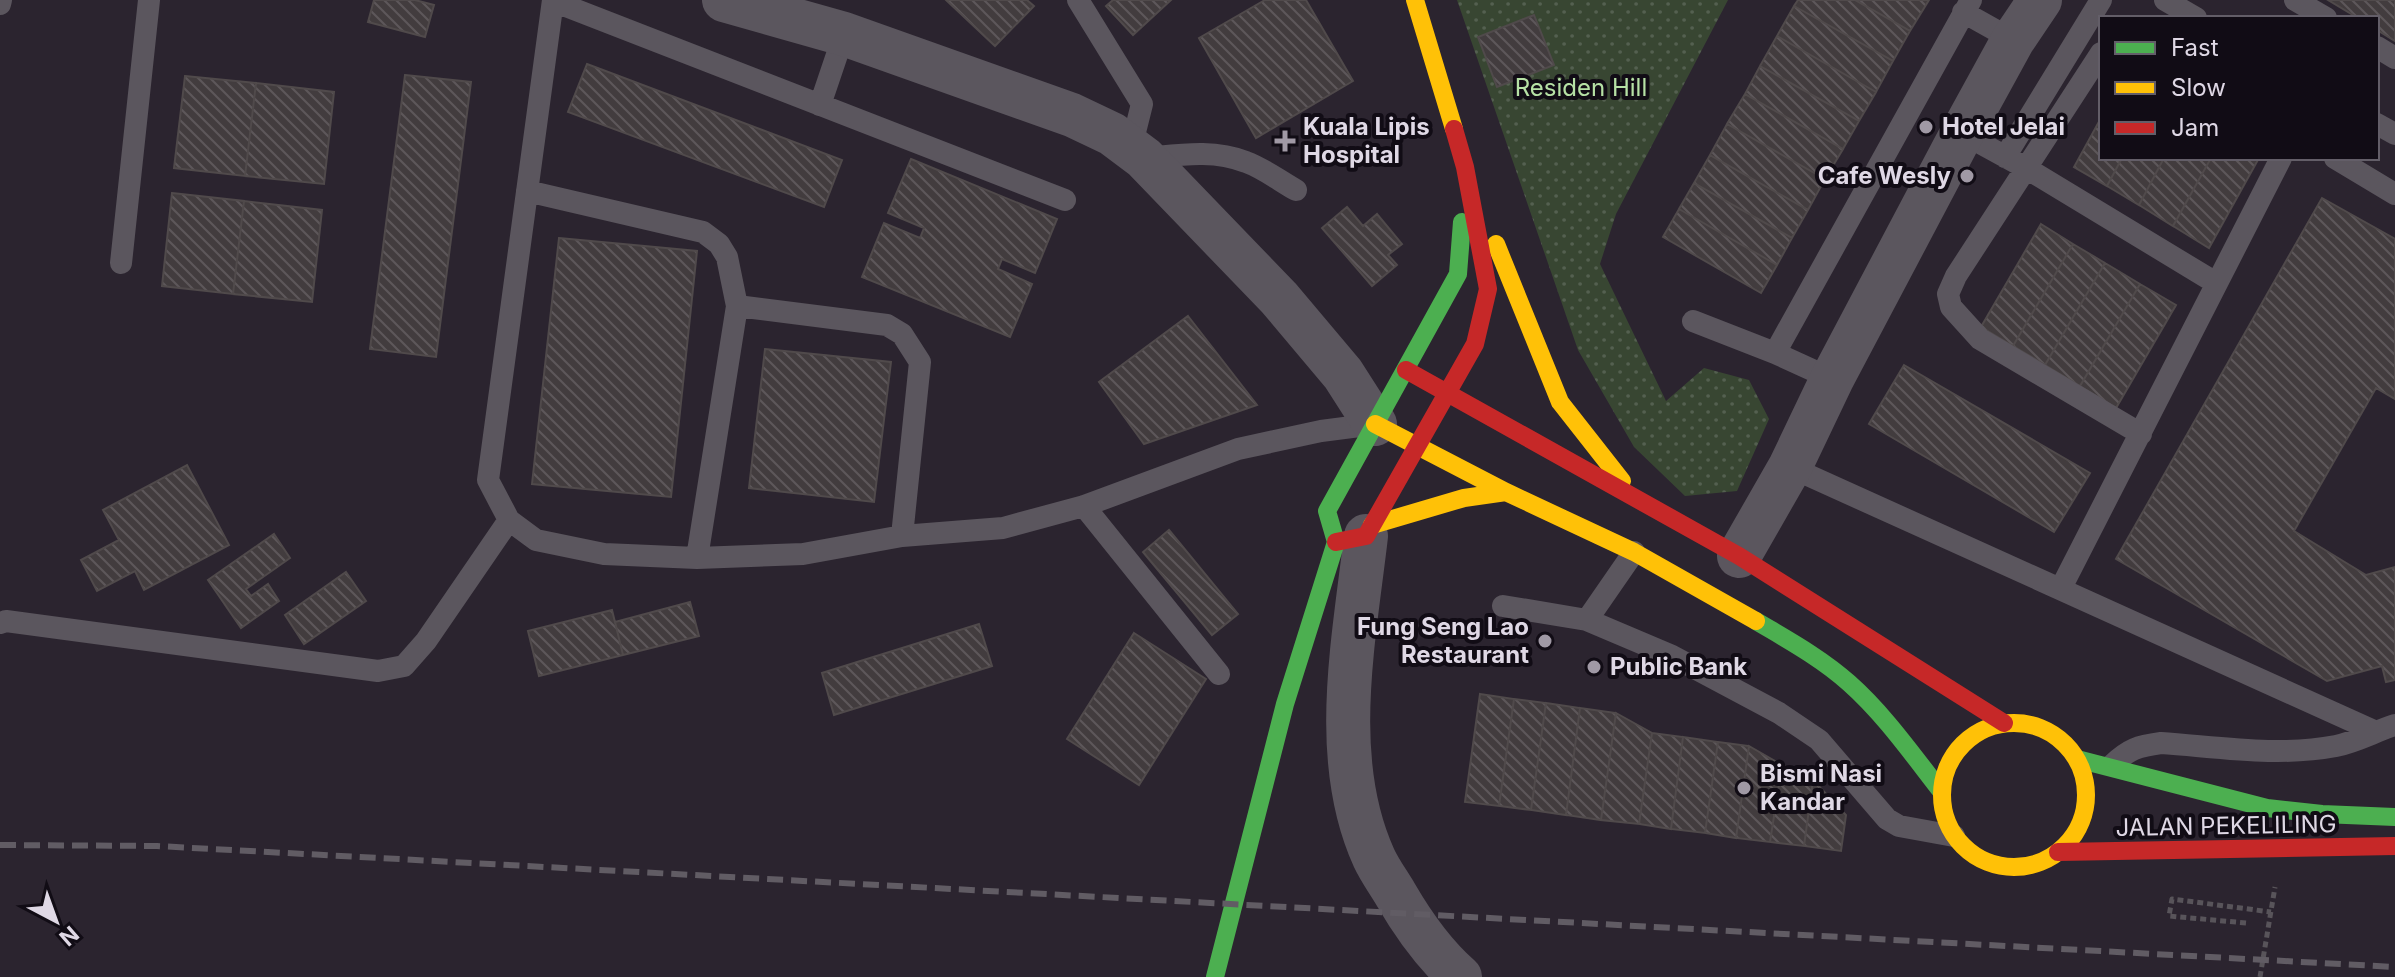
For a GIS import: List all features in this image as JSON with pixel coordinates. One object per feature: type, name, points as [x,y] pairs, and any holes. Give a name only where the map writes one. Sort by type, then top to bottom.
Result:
[{"type":"street","points":[[724,0],[844,34],[1072,115],[1112,134],[1137,153],[1279,298],[1343,374],[1375,424],[1506,492],[1634,552],[1805,649],[1849,683],[1896,733],[1941,791]]},
{"type":"street","points":[[1415,0],[1465,167],[1560,402],[1632,494]]},
{"type":"street","points":[[1739,556],[1790,467],[1832,379],[1962,133],[2013,40],[2040,0]]},
{"type":"street","points":[[1358,534],[1327,511],[1458,274],[1465,167]]},
{"type":"street","points":[[1215,977],[1306,625],[1358,534],[1417,446],[1475,344],[1488,289],[1465,167]]},
{"type":"street","points":[[1343,374],[1406,370],[1739,556],[2004,723]]},
{"type":"street","points":[[1358,534],[1464,498],[1506,492]]},
{"type":"street","points":[[1358,534],[1347,731],[1358,808],[1374,858],[1422,937],[1460,977]]},
{"type":"street","points":[[2004,723],[2033,724],[2059,737],[2077,759],[2086,783],[2085,809],[2075,833],[2058,852],[2037,863],[2014,868],[1991,864],[1969,853],[1954,836],[1943,814],[1941,791],[1947,766],[1961,745],[1981,730],[2004,723]]},
{"type":"street","name":"JALAN PEKELILING","points":[[2077,759],[2112,765],[2248,804],[2318,813],[2395,817]]},
{"type":"street","name":"JALAN PEKELILING","points":[[2058,852],[2395,846]]},
{"type":"lane","points":[[121,263],[149,0]]},
{"type":"lane","points":[[1078,0],[1142,104],[1137,153],[1224,155],[1248,162],[1296,190]]},
{"type":"lane","points":[[2005,157],[2101,0]]},
{"type":"lane","points":[[2165,0],[2193,16]]},
{"type":"lane","points":[[2295,0],[2323,16]]},
{"type":"lane","points":[[1065,200],[553,1],[488,480],[509,520],[536,540],[604,554],[697,558],[803,554],[902,536],[1003,528],[1084,506],[1238,449],[1321,431],[1375,424]]},
{"type":"lane","points":[[1775,353],[1967,6],[2013,40]]},
{"type":"lane","points":[[820,105],[844,34]]},
{"type":"lane","points":[[2099,56],[1956,276],[1948,294],[1951,307],[1980,339],[2141,434]]},
{"type":"lane","points":[[1962,133],[2026,168],[2216,283]]},
{"type":"lane","points":[[2061,588],[2280,160]]},
{"type":"lane","points":[[2338,160],[2395,194]]},
{"type":"lane","points":[[527,191],[703,232],[719,244],[727,257],[737,306],[697,558]]},
{"type":"lane","points":[[737,306],[887,325],[902,334],[920,362],[902,536]]},
{"type":"lane","points":[[1693,321],[1832,379]]},
{"type":"lane","points":[[1790,467],[2384,728]]},
{"type":"lane","points":[[1084,506],[1219,674]]},
{"type":"lane","points":[[0,623],[6,621],[378,671],[404,666],[426,641],[509,520]]},
{"type":"lane","points":[[1587,620],[1634,552]]},
{"type":"lane","points":[[1503,606],[1587,620],[1672,656],[1779,713],[1819,740],[1887,819],[1899,826],[1954,836]]},
{"type":"lane","points":[[2112,765],[2127,751],[2143,745],[2161,743],[2304,750],[2340,745],[2384,728]]},
{"type":"path","points":[[2246,923],[2169,916],[2172,899],[2271,912]]},
{"type":"green space","name":"Residen Hill","points":[[1457,0],[1728,0],[1616,214],[1600,264],[1666,401],[1704,368],[1749,380],[1769,419],[1737,491],[1685,496],[1634,447],[1578,350]]},
{"type":"building","points":[[374,0],[415,0],[434,5],[425,37],[368,22]]},
{"type":"building","points":[[946,0],[1027,0],[1034,6],[995,46]]},
{"type":"building","points":[[1113,0],[1171,0],[1133,35],[1106,6]]},
{"type":"building","points":[[1265,0],[1306,0],[1353,81],[1256,138],[1199,38]]},
{"type":"building","points":[[1798,0],[1855,0],[1910,31],[1893,61],[1794,6]]},
{"type":"building","points":[[1855,0],[1929,0],[1910,31]]},
{"type":"building","points":[[2328,0],[2395,0],[2395,41],[2379,31],[2379,16],[2355,16]]},
{"type":"building","points":[[1794,6],[1893,61],[1876,92],[1777,36]]},
{"type":"building","points":[[1534,15],[1554,65],[1497,87],[1478,37]]},
{"type":"building","points":[[1777,36],[1876,92],[1859,121],[1760,66]]},
{"type":"building","points":[[587,64],[842,160],[824,207],[568,112]]},
{"type":"building","points":[[1760,66],[1859,121],[1843,149],[1745,94]]},
{"type":"building","points":[[405,75],[471,82],[436,357],[370,349]]},
{"type":"building","points":[[185,76],[256,83],[245,176],[174,168]]},
{"type":"building","points":[[256,83],[334,92],[324,184],[245,176]]},
{"type":"building","points":[[1745,94],[1843,149],[1825,179],[1727,124]]},
{"type":"building","points":[[2099,122],[2099,160],[2121,160],[2107,186],[2074,167]]},
{"type":"building","points":[[1727,124],[1825,179],[1808,210],[1710,155]]},
{"type":"building","points":[[1710,155],[1808,210],[1792,238],[1694,183]]},
{"type":"building","points":[[911,159],[1057,219],[1035,273],[1002,259],[998,269],[1032,284],[1010,337],[862,277],[884,223],[920,238],[924,228],[888,213]]},
{"type":"building","points":[[2121,160],[2163,160],[2139,205],[2107,186]]},
{"type":"building","points":[[2163,160],[2210,160],[2173,226],[2139,205]]},
{"type":"building","points":[[2210,160],[2258,160],[2209,248],[2173,226]]},
{"type":"building","points":[[1694,183],[1792,238],[1777,265],[1679,209]]},
{"type":"building","points":[[172,193],[244,201],[233,294],[162,286]]},
{"type":"building","points":[[2322,198],[2395,239],[2395,399],[2376,388],[2294,531],[2366,575],[2395,567],[2395,680],[2386,682],[2382,666],[2327,681],[2116,559]]},
{"type":"building","points":[[244,201],[322,210],[312,302],[233,294]]},
{"type":"building","points":[[1347,207],[1363,226],[1377,214],[1402,244],[1388,255],[1397,265],[1372,286],[1322,228]]},
{"type":"building","points":[[1679,209],[1777,265],[1761,293],[1663,237]]},
{"type":"building","points":[[2041,224],[2073,244],[2013,346],[1981,327]]},
{"type":"building","points":[[559,238],[697,251],[671,497],[532,484]]},
{"type":"building","points":[[2073,244],[2105,263],[2045,365],[2013,346]]},
{"type":"building","points":[[2105,263],[2140,284],[2080,386],[2045,365]]},
{"type":"building","points":[[2140,284],[2176,305],[2116,408],[2080,386]]},
{"type":"building","points":[[1188,316],[1257,405],[1144,444],[1099,382]]},
{"type":"building","points":[[765,349],[891,362],[874,502],[749,488]]},
{"type":"building","points":[[1904,365],[2090,473],[2054,532],[1869,424]]},
{"type":"building","points":[[187,465],[229,545],[144,590],[135,571],[97,591],[81,560],[119,540],[103,510]]},
{"type":"building","points":[[1169,530],[1238,614],[1212,635],[1143,552]]},
{"type":"building","points":[[274,534],[290,558],[246,589],[251,596],[268,584],[279,601],[241,628],[208,580]]},
{"type":"building","points":[[346,572],[366,601],[304,644],[285,615]]},
{"type":"building","points":[[690,602],[699,636],[623,655],[615,622]]},
{"type":"building","points":[[612,610],[623,655],[539,676],[528,631]]},
{"type":"building","points":[[979,624],[992,666],[834,715],[822,673]]},
{"type":"building","points":[[1134,633],[1206,679],[1139,785],[1067,739]]},
{"type":"building","points":[[1480,694],[1514,699],[1499,806],[1465,802]]},
{"type":"building","points":[[1514,699],[1546,703],[1531,810],[1499,806]]},
{"type":"building","points":[[1546,703],[1580,708],[1566,815],[1531,810]]},
{"type":"building","points":[[1580,708],[1616,713],[1601,820],[1566,815]]},
{"type":"building","points":[[1616,713],[1652,733],[1639,824],[1601,820]]},
{"type":"building","points":[[1652,733],[1683,737],[1671,829],[1639,824]]},
{"type":"building","points":[[1683,737],[1718,742],[1705,833],[1671,829]]},
{"type":"building","points":[[1718,742],[1749,746],[1736,838],[1705,833]]},
{"type":"building","points":[[1749,746],[1782,765],[1770,842],[1736,838]]},
{"type":"building","points":[[1782,765],[1813,780],[1804,846],[1770,842]]},
{"type":"building","points":[[1813,780],[1846,815],[1841,851],[1804,846]]},
{"type":"railway","points":[[0,845],[157,846],[2395,967]]},
{"type":"traffic: fast","points":[[1336,542],[1327,511],[1458,274],[1462,222]]},
{"type":"traffic: fast","points":[[1215,977],[1285,704],[1336,542]]},
{"type":"traffic: fast","points":[[1756,621],[1816,657],[1849,683],[1886,721],[1941,791]]},
{"type":"traffic: fast","points":[[2077,759],[2267,808],[2395,817]]},
{"type":"traffic: slow","points":[[1415,0],[1454,129]]},
{"type":"traffic: slow","points":[[1496,244],[1560,402],[1622,481]]},
{"type":"traffic: slow","points":[[1375,424],[1506,492],[1634,552],[1756,621]]},
{"type":"traffic: slow","points":[[1372,525],[1464,498],[1506,492]]},
{"type":"traffic: slow","points":[[2014,723],[2042,728],[2065,744],[2081,767],[2086,795],[2081,823],[2065,846],[2042,862],[2014,867],[1986,862],[1963,846],[1947,823],[1942,795],[1947,767],[1963,744],[1986,728],[2014,723]]},
{"type":"traffic: jam","points":[[1336,542],[1366,536],[1475,344],[1488,289],[1465,167],[1454,129]]},
{"type":"traffic: jam","points":[[1406,370],[1739,556],[2004,723]]},
{"type":"traffic: jam","points":[[2058,852],[2395,846]]},
{"type":"place","name":"Hotel Jelai","points":[[1926,127]]},
{"type":"place","name":"Kuala Lipis Hospital","points":[[1285,141]]},
{"type":"place","name":"Cafe Wesly","points":[[1967,176]]},
{"type":"place","name":"Fung Seng Lao Restaurant","points":[[1545,641]]},
{"type":"place","name":"Public Bank","points":[[1594,667]]},
{"type":"place","name":"Bismi Nasi Kandar","points":[[1744,788]]}]
